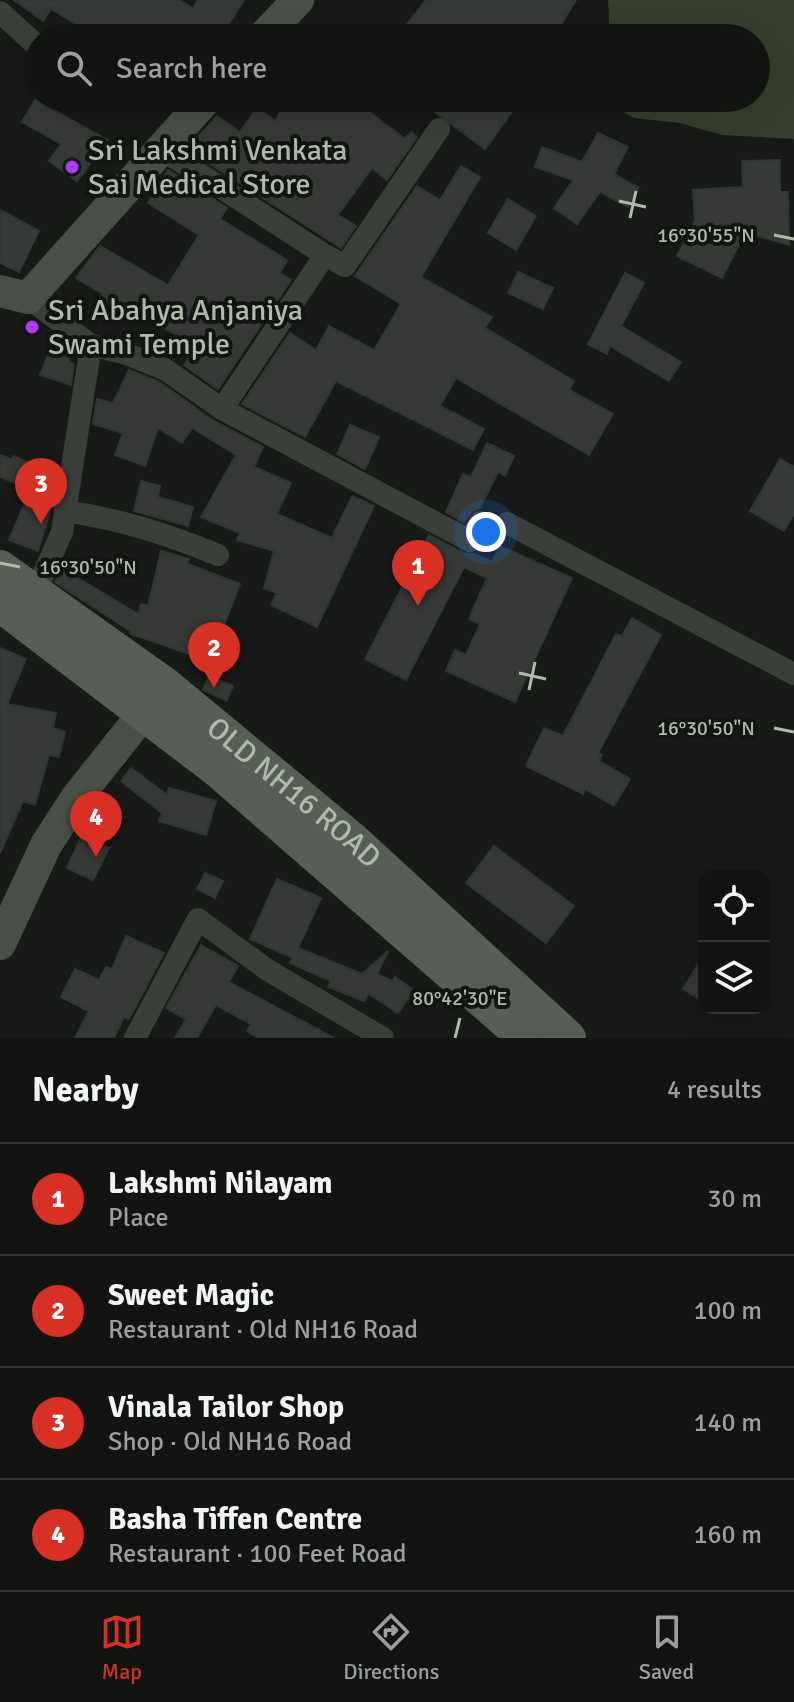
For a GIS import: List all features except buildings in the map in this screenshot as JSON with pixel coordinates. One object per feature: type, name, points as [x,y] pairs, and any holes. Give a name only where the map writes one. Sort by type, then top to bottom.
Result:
[{"type":"main road","name":"OLD NH16 ROAD","points":[[0,568],[12,610],[217,769],[526,1038]]},
{"type":"main road","name":"OLD NH16 ROAD","points":[[12,610],[166,686],[351,839],[568,1038]]},
{"type":"street","points":[[275,24],[298,0]]},
{"type":"street","points":[[0,12],[24,34]]},
{"type":"street","points":[[194,112],[14,294],[91,345],[127,354],[166,370],[222,409],[470,541],[480,522]]},
{"type":"street","points":[[161,149],[345,266],[439,129]]},
{"type":"street","points":[[222,409],[325,255]]},
{"type":"street","points":[[12,610],[53,556],[65,511],[91,345]]},
{"type":"street","points":[[65,511],[116,518],[158,530],[218,555]]},
{"type":"street","points":[[507,523],[794,674]]},
{"type":"street","points":[[0,944],[46,845],[141,712],[166,686]]},
{"type":"street","points":[[135,1038],[198,919],[266,969],[383,1038]]},
{"type":"shaded area","points":[[608,0],[794,0],[794,139],[722,135],[680,123],[634,118],[624,112],[770,112],[770,24],[609,24]]},
{"type":"place","name":"Sri Lakshmi Venkata Sai Medical Store","points":[[72,167]]},
{"type":"place","name":"Sri Abahya Anjaniya Swami Temple","points":[[32,327]]},
{"type":"place","name":"Vinala Tailor Shop","points":[[41,524]]},
{"type":"place","name":"Lakshmi Nilayam","points":[[418,606]]},
{"type":"place","name":"Sweet Magic","points":[[214,688]]},
{"type":"place","name":"Basha Tiffen Centre","points":[[96,857]]}]
